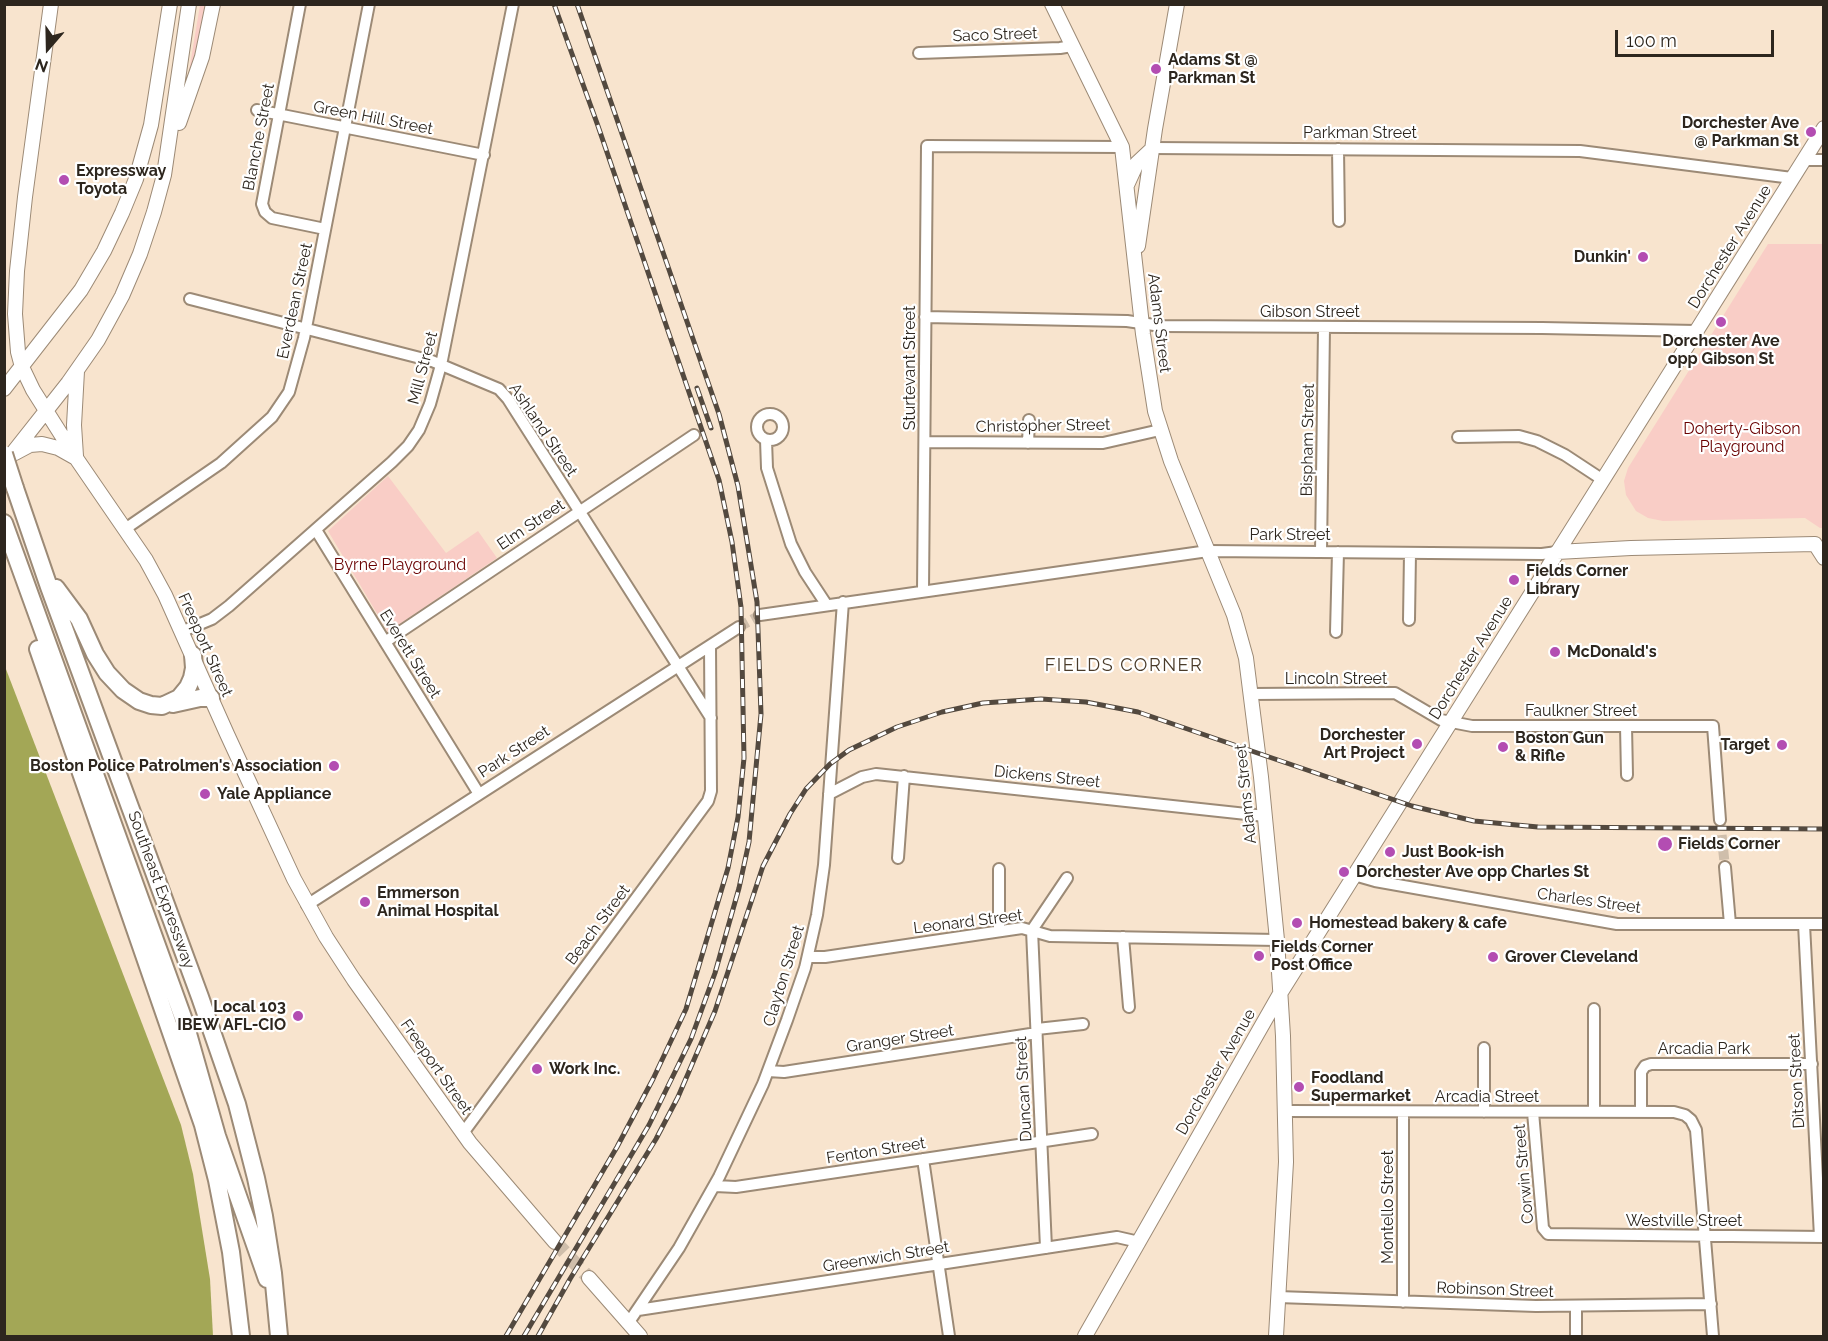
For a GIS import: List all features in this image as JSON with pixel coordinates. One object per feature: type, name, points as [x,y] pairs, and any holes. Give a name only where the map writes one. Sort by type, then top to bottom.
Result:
[{"type":"highway","name":"Southeast Expressway","points":[[6,459],[9,491],[44,573],[204,1005],[237,1104],[264,1216],[278,1311],[279,1336]]},
{"type":"highway","points":[[9,491],[76,699],[186,1010],[197,1048],[217,1136],[240,1336]]},
{"type":"highway","points":[[4,523],[185,1023],[217,1136],[278,1311]]},
{"type":"highway","points":[[4,553],[194,1098],[213,1162],[231,1252]]},
{"type":"highway","points":[[44,573],[79,619],[101,663],[119,687],[144,703],[155,706],[211,698]]},
{"type":"highway","points":[[166,705],[179,698],[190,683],[194,673],[193,655]]},
{"type":"main road","name":"Freeport Street","points":[[51,4],[18,265],[15,314],[18,352],[22,367],[33,390],[76,458],[154,574],[183,631],[211,698],[308,904],[346,969],[463,1133],[555,1242]]},
{"type":"main road","points":[[4,389],[75,299],[92,274],[114,231],[142,162],[152,125],[170,4]]},
{"type":"main road","points":[[6,459],[77,371],[109,321],[134,268],[154,212],[167,156],[189,4]]},
{"type":"main road","points":[[167,156],[202,57],[213,4]]},
{"type":"main road","name":"Adams Street","points":[[1052,4],[1122,147],[1142,324],[1151,389],[1160,430],[1240,633],[1246,658],[1265,816],[1281,992],[1285,1182],[1276,1336]]},
{"type":"main road","name":"Adams Street","points":[[1135,266],[1177,4]]},
{"type":"main road","name":"Dorchester Avenue","points":[[1086,1336],[1281,992],[1824,128]]},
{"type":"main road","name":"Parkman Street","points":[[1122,147],[1153,148]]},
{"type":"main road","points":[[1127,187],[1137,163],[1153,148]]},
{"type":"main road","points":[[76,458],[74,425],[77,371]]},
{"type":"main road","points":[[6,459],[24,447],[42,444],[58,448],[76,458]]},
{"type":"main road","points":[[1819,544],[1824,558]]},
{"type":"main road","name":"Park Street","points":[[1557,552],[1819,544]]},
{"type":"main road","points":[[589,1278],[640,1336]]},
{"type":"street","name":"Blanche Street","points":[[300,4],[262,201],[264,210],[272,218],[326,229]]},
{"type":"street","name":"Everdean Street","points":[[125,529],[211,471],[277,412],[291,387],[306,329],[369,4]]},
{"type":"street","name":"Mill Street","points":[[183,631],[221,613],[413,441],[428,411],[441,365],[513,4]]},
{"type":"street","name":"Saco Street","points":[[919,53],[1072,46]]},
{"type":"street","name":"Green Hill Street","points":[[256,110],[484,155]]},
{"type":"street","name":"Parkman Street","points":[[927,146],[1122,147]]},
{"type":"street","name":"Sturtevant Street","points":[[923,591],[927,146]]},
{"type":"street","name":"Parkman Street","points":[[1153,148],[1580,151],[1792,178]]},
{"type":"street","points":[[1338,149],[1340,221]]},
{"type":"street","points":[[1804,160],[1824,160]]},
{"type":"street","name":"Ashland Street","points":[[190,299],[441,365],[495,386],[502,392],[678,667]]},
{"type":"street","name":"Gibson Street","points":[[925,317],[1127,321],[1161,326],[1696,331]]},
{"type":"street","name":"Bispham Street","points":[[1321,552],[1324,328]]},
{"type":"street","points":[[1028,443],[1029,420]]},
{"type":"street","name":"Christopher Street","points":[[925,442],[1103,443],[1160,430]]},
{"type":"street","name":"Elm Street","points":[[385,642],[694,435]]},
{"type":"street","points":[[1458,437],[1519,436],[1537,441],[1565,455],[1603,480]]},
{"type":"street","points":[[766,440],[767,468],[790,544],[826,604]]},
{"type":"street","name":"Everett Street","points":[[316,530],[479,794]]},
{"type":"street","name":"Park Street","points":[[760,615],[1208,551],[1557,552]]},
{"type":"street","points":[[1336,632],[1338,552]]},
{"type":"street","points":[[1409,621],[1410,553]]},
{"type":"street","name":"Clayton Street","points":[[629,1322],[679,1248],[715,1186],[768,1071],[807,957],[821,891],[843,602]]},
{"type":"street","name":"Park Street","points":[[308,904],[739,627]]},
{"type":"street","name":"Beach Street","points":[[463,1133],[708,801],[711,791],[710,645]]},
{"type":"street","points":[[678,667],[711,718]]},
{"type":"street","name":"Lincoln Street","points":[[1251,694],[1395,693],[1438,719],[1450,723]]},
{"type":"street","name":"Faulkner Street","points":[[1450,723],[1472,726],[1713,726],[1720,820]]},
{"type":"street","points":[[1626,726],[1627,775]]},
{"type":"street","name":"Dickens Street","points":[[829,794],[869,775],[904,776],[1265,816]]},
{"type":"street","points":[[898,858],[904,776]]},
{"type":"street","points":[[1725,867],[1730,924]]},
{"type":"street","points":[[999,869],[999,932]]},
{"type":"street","name":"Charles Street","points":[[1354,875],[1375,881],[1617,924],[1824,924]]},
{"type":"street","points":[[1032,930],[1067,878]]},
{"type":"street","name":"Ditson Street","points":[[1804,924],[1811,1051],[1820,1143],[1822,1237]]},
{"type":"street","name":"Leonard Street","points":[[807,957],[825,957],[1022,928],[1047,935],[1277,940]]},
{"type":"street","name":"Duncan Street","points":[[1032,930],[1046,1248]]},
{"type":"street","points":[[1123,937],[1129,1007]]},
{"type":"street","points":[[1594,1009],[1594,1112]]},
{"type":"street","name":"Granger Street","points":[[768,1071],[784,1072],[1083,1024]]},
{"type":"street","points":[[1484,1048],[1484,1112]]},
{"type":"street","points":[[1811,1051],[1824,1051]]},
{"type":"street","name":"Arcadia Park","points":[[1641,1112],[1641,1072],[1645,1066],[1651,1064],[1812,1064]]},
{"type":"street","name":"Arcadia Street","points":[[1285,1111],[1678,1112],[1688,1117],[1696,1130],[1705,1235]]},
{"type":"street","name":"Montello Street","points":[[1402,1112],[1403,1302]]},
{"type":"street","name":"Corwin Street","points":[[1533,1112],[1543,1228],[1546,1232]]},
{"type":"street","name":"Fenton Street","points":[[715,1186],[736,1187],[1092,1134]]},
{"type":"street","points":[[923,1159],[949,1336]]},
{"type":"street","name":"Westville Street","points":[[1546,1232],[1550,1235],[1822,1237]]},
{"type":"street","points":[[1705,1235],[1713,1336]]},
{"type":"street","name":"Greenwich Street","points":[[638,1310],[1118,1237],[1139,1242]]},
{"type":"street","name":"Robinson Street","points":[[1278,1297],[1576,1306],[1711,1304]]},
{"type":"street","points":[[1576,1306],[1576,1336]]},
{"type":"green space","points":[[200,5],[206,5],[195,57],[188,77]]},
{"type":"green space","name":"Doherty-Gibson Playground","points":[[1768,244],[1823,244],[1823,528],[1805,518],[1663,521],[1648,518],[1636,511],[1626,495],[1624,481],[1628,468]]},
{"type":"green space","name":"Byrne Playground","points":[[388,476],[446,553],[478,531],[497,558],[388,632],[328,531]]},
{"type":"shaded area","points":[[4,664],[181,1125],[193,1174],[210,1279],[213,1336],[5,1336]]},
{"type":"tunnel","points":[[739,627],[760,615]]},
{"type":"tunnel","points":[[1720,820],[1725,867]]},
{"type":"tunnel","points":[[555,1242],[589,1278]]},
{"type":"railway","points":[[506,1336],[617,1147],[686,1009],[728,868],[738,817],[744,758],[741,607],[732,542],[719,480],[554,4]]},
{"type":"railway","points":[[524,1336],[649,1125],[691,1039],[715,973],[739,888],[749,842],[761,714],[757,602],[738,486],[719,414],[577,4]]},
{"type":"railway","points":[[697,388],[711,428]]},
{"type":"railway","points":[[538,1336],[570,1279],[656,1139],[678,1097],[715,1011],[763,866],[790,814],[806,789],[830,764],[849,750],[897,727],[942,712],[983,703],[1041,699],[1086,702],[1138,712],[1412,806],[1474,821],[1538,827],[1824,829]]},
{"type":"place","name":"Adams St @ Parkman St","points":[[1156,69]]},
{"type":"place","name":"Dorchester Ave @ Parkman St","points":[[1811,132]]},
{"type":"place","name":"Expressway Toyota","points":[[64,180]]},
{"type":"place","name":"Dunkin'","points":[[1643,257]]},
{"type":"place","name":"Dorchester Ave opp Gibson St","points":[[1721,322]]},
{"type":"place","name":"Fields Corner Library","points":[[1514,580]]},
{"type":"place","name":"McDonald's","points":[[1555,652]]},
{"type":"place","name":"Dorchester Art Project","points":[[1417,744]]},
{"type":"place","name":"Target","points":[[1782,745]]},
{"type":"place","name":"Boston Gun & Rifle","points":[[1503,747]]},
{"type":"place","name":"Boston Police Patrolmen's Association","points":[[334,766]]},
{"type":"place","name":"Yale Appliance","points":[[205,794]]},
{"type":"place","name":"Fields Corner","points":[[1665,844]]},
{"type":"place","name":"Just Book-ish","points":[[1390,852]]},
{"type":"place","name":"Dorchester Ave opp Charles St","points":[[1344,872]]},
{"type":"place","name":"Emmerson Animal Hospital","points":[[365,902]]},
{"type":"place","name":"Homestead bakery & cafe","points":[[1297,923]]},
{"type":"place","name":"Fields Corner Post Office","points":[[1259,956]]},
{"type":"place","name":"Grover Cleveland","points":[[1493,957]]},
{"type":"place","name":"Local 103 IBEW AFL-CIO","points":[[298,1016]]},
{"type":"place","name":"Work Inc.","points":[[537,1069]]},
{"type":"place","name":"Foodland Supermarket","points":[[1299,1087]]},
{"type":"district","name":"FIELDS CORNER","points":[[1124,666]]}]
